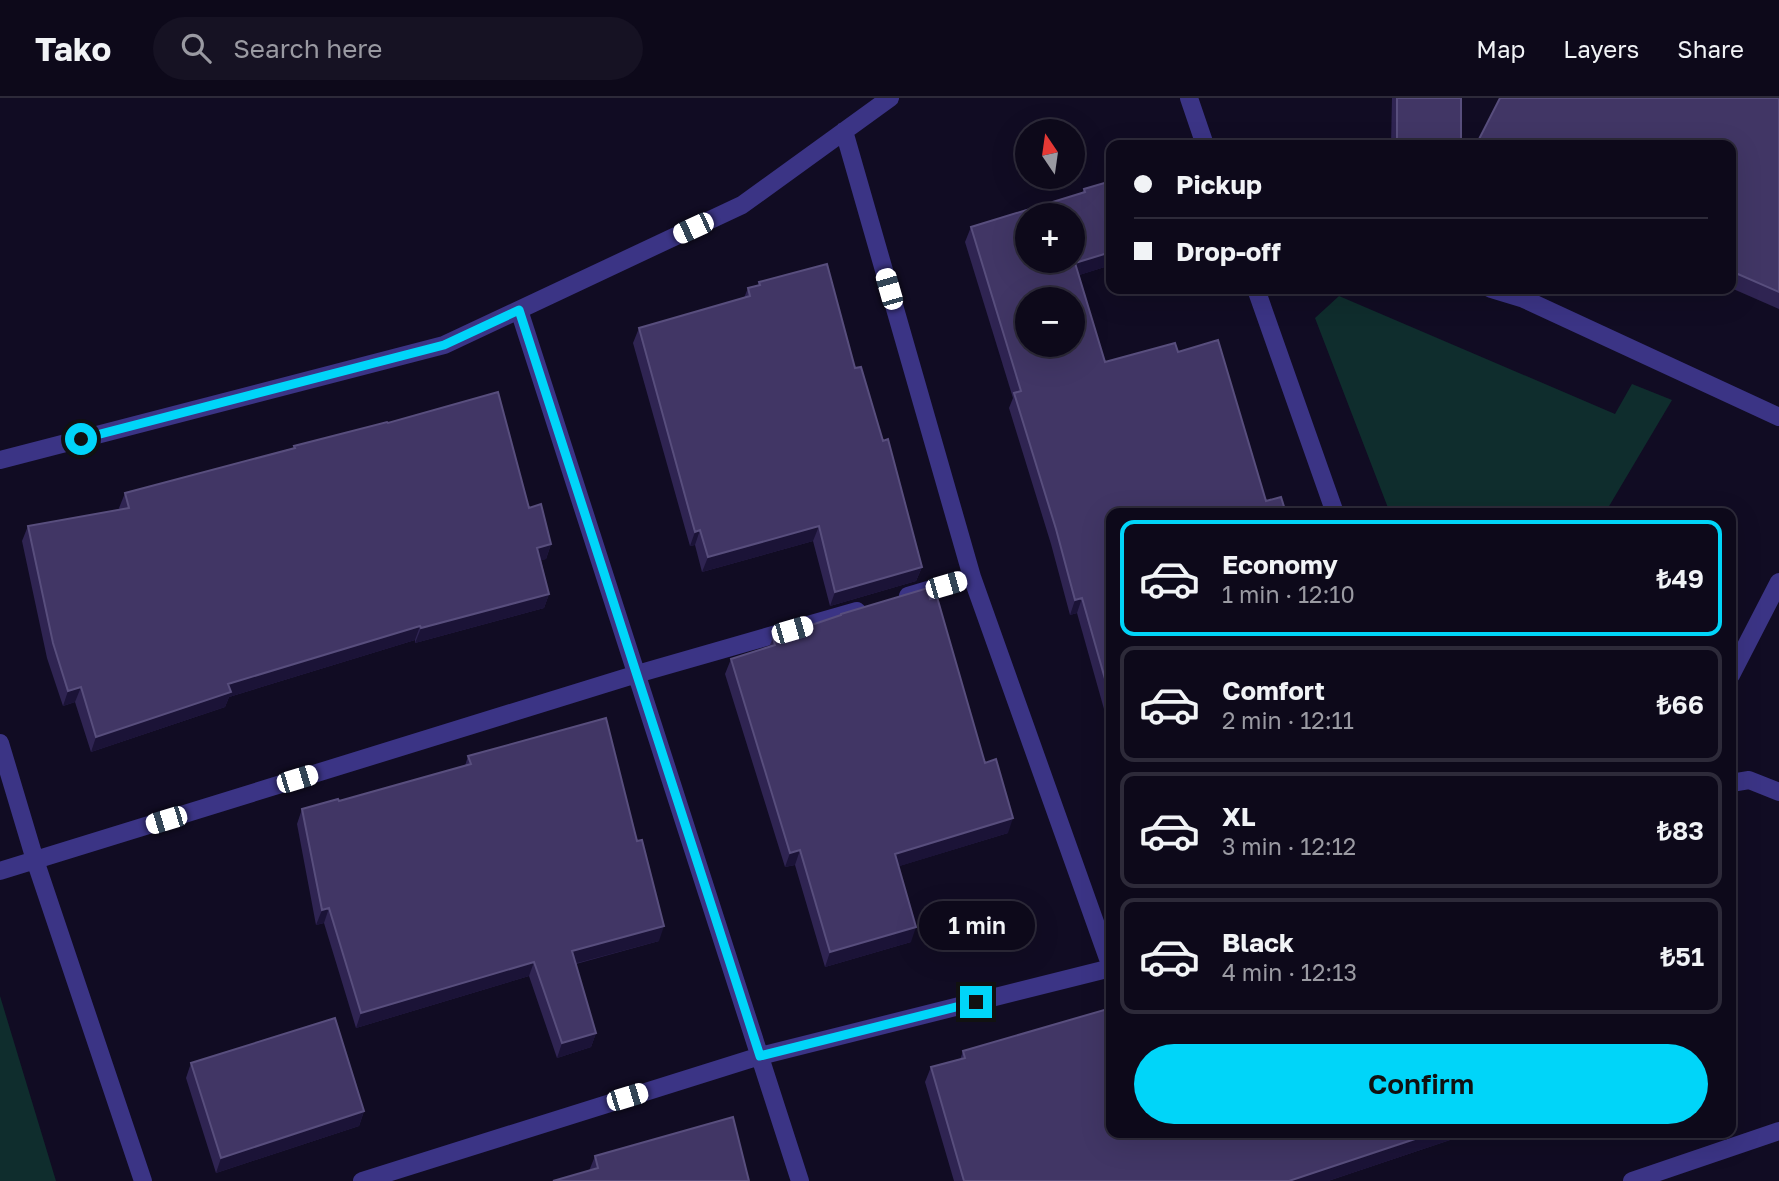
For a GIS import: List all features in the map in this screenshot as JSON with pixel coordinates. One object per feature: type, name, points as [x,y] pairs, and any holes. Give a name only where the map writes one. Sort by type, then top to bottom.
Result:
[{"type":"street","points":[[0,460],[444,345],[742,205],[890,98]]},
{"type":"street","points":[[1189,98],[1203,140]]},
{"type":"street","points":[[844,131],[972,578],[1106,954]]},
{"type":"street","points":[[1258,294],[1333,508]]},
{"type":"street","points":[[1508,294],[1524,299],[1779,417]]},
{"type":"street","points":[[519,310],[800,1181]]},
{"type":"street","points":[[0,871],[637,674],[972,578]]},
{"type":"street","points":[[1736,665],[1779,582]]},
{"type":"street","points":[[0,743],[34,860],[143,1181]]},
{"type":"street","points":[[1736,782],[1749,780],[1779,792]]},
{"type":"street","points":[[362,1181],[760,1056],[1106,969]]},
{"type":"street","points":[[1632,1181],[1779,1131]]},
{"type":"green space","points":[[1339,296],[1615,414],[1632,384],[1672,400],[1608,508],[1388,508],[1315,318]]},
{"type":"green space","points":[[0,996],[56,1181],[0,1181]]},
{"type":"building","points":[[1397,98],[1461,98],[1461,140],[1397,140]]},
{"type":"building","points":[[1500,98],[1779,98],[1779,292],[1736,273],[1736,140],[1479,140]]},
{"type":"building","points":[[1106,182],[1106,254],[1085,260],[1085,203],[1049,203]]},
{"type":"building","points":[[1015,213],[1015,273],[1078,273],[1082,287],[1015,287],[1015,357],[1085,357],[1085,296],[1105,362],[1175,343],[1178,352],[1218,340],[1266,501],[1281,497],[1284,508],[1106,508],[1106,682],[1082,598],[1075,600],[1014,393],[1021,391],[971,227]]},
{"type":"building","points":[[827,264],[855,368],[861,367],[883,441],[888,439],[922,567],[835,592],[819,526],[708,557],[700,530],[695,532],[639,328],[750,296],[748,288],[760,285],[759,282]]},
{"type":"building","points":[[498,392],[529,508],[541,504],[551,544],[537,548],[549,594],[421,628],[420,626],[228,684],[231,692],[96,737],[81,687],[68,691],[53,643],[28,526],[129,508],[125,493]]},
{"type":"building","points":[[928,588],[930,599],[937,597],[985,763],[996,759],[1013,818],[895,854],[916,927],[830,952],[800,850],[790,853],[731,659],[775,645],[773,638]]},
{"type":"building","points":[[606,718],[637,841],[642,840],[664,926],[572,951],[596,1033],[562,1043],[534,962],[361,1013],[329,908],[322,910],[302,809],[471,764],[468,756]]},
{"type":"building","points":[[1106,1009],[1106,1138],[1418,1138],[1289,1181],[964,1181],[931,1067],[965,1058],[963,1051]]},
{"type":"building","points":[[335,1018],[364,1111],[221,1158],[191,1063]]},
{"type":"building","points":[[733,1117],[749,1181],[553,1181],[598,1168],[595,1156]]},
{"type":"route","points":[[81,439],[444,345],[519,310],[760,1056],[976,1002]]}]
